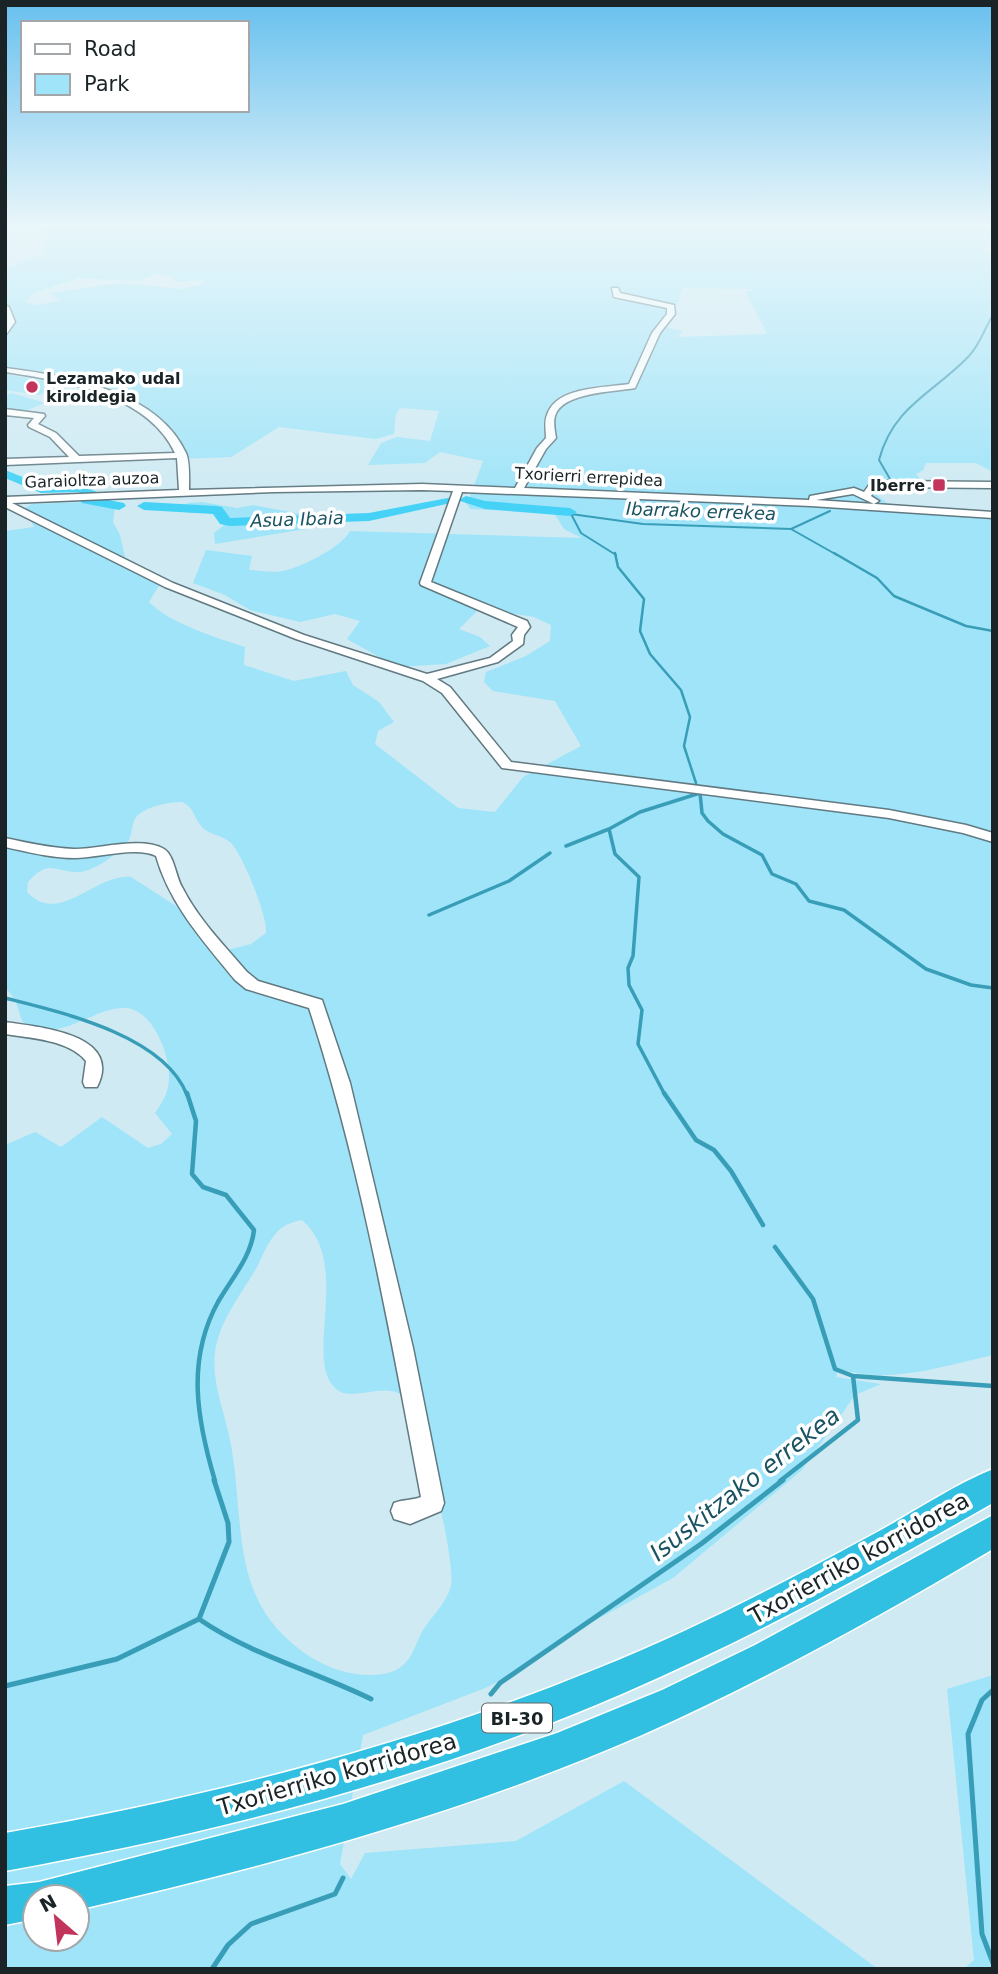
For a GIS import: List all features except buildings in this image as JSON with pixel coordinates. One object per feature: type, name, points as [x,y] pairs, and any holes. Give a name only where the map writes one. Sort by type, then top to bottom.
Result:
[{"type":"highway","name":"Txorierriko korridorea","points":[[5,1852],[123,1830],[241,1803],[336,1778],[490,1728],[612,1681],[741,1622],[853,1564],[993,1485]]},
{"type":"highway","name":"Txorierriko korridorea","points":[[91,1887],[244,1852],[342,1825],[551,1754],[760,1661],[993,1531]]},
{"type":"street","points":[[5,334],[11,325],[8,315]]},
{"type":"street","points":[[520,489],[551,438],[550,416],[554,408],[567,397],[632,386],[642,369],[650,339],[670,315]]},
{"type":"street","name":"Garaioltza auzoa","points":[[5,370],[73,383],[130,403],[165,429],[183,455],[186,480],[184,492],[5,501]]},
{"type":"street","name":"Garaioltza auzoa","points":[[5,412],[32,419],[76,459]]},
{"type":"street","name":"Garaioltza auzoa","points":[[5,462],[183,455]]},
{"type":"street","points":[[854,506],[865,504],[872,487],[891,483],[993,485]]},
{"type":"street","points":[[427,678],[494,660],[519,642],[518,635],[524,627],[523,623],[425,583],[459,487]]},
{"type":"street","name":"Txorierri errepidea","points":[[184,492],[459,487],[834,504],[993,515]]},
{"type":"street","points":[[788,502],[847,491],[893,508]]},
{"type":"street","points":[[824,496],[826,501],[834,504]]},
{"type":"street","points":[[5,501],[115,560],[192,594],[300,637],[427,678],[446,690],[507,765],[889,814],[955,826],[993,838]]},
{"type":"street","points":[[5,842],[64,855],[136,848],[155,849],[162,854],[165,869],[180,897],[241,975],[252,985],[316,1004],[342,1083],[403,1348],[433,1503],[410,1513],[402,1511]]},
{"type":"street","points":[[5,1028],[34,1032],[78,1045],[92,1055],[96,1069],[92,1082]]},
{"type":"green space","points":[[5,315],[673,315],[668,328],[683,331],[678,337],[767,334],[757,315],[993,315],[993,472],[976,463],[926,463],[923,470],[916,474],[923,482],[879,488],[874,492],[897,512],[993,518],[993,1355],[897,1375],[839,1369],[836,1377],[881,1384],[855,1395],[802,1470],[673,1578],[585,1626],[532,1662],[488,1687],[363,1735],[340,1864],[351,1879],[365,1853],[516,1841],[624,1781],[878,1969],[5,1969],[5,1145],[35,1132],[61,1147],[102,1117],[148,1148],[161,1144],[172,1134],[155,1113],[168,1087],[169,1068],[158,1035],[144,1017],[126,1008],[113,1009],[61,1028],[35,1028],[22,1021],[15,999],[5,987],[5,531],[34,527],[25,508],[32,504],[86,502],[115,506],[113,522],[120,535],[125,557],[163,579],[149,602],[158,610],[181,623],[245,647],[244,665],[294,681],[346,671],[353,685],[379,702],[394,722],[378,731],[375,744],[458,808],[495,812],[523,777],[581,746],[555,701],[493,691],[484,682],[486,672],[526,656],[550,641],[551,625],[534,617],[480,608],[459,629],[480,637],[490,646],[446,664],[397,667],[347,639],[360,621],[335,614],[300,622],[250,610],[225,595],[193,583],[206,550],[252,556],[249,570],[279,572],[321,556],[350,531],[582,538],[564,529],[554,513],[470,509],[465,501],[470,497],[483,461],[440,452],[425,463],[368,465],[381,443],[397,437],[430,441],[439,411],[400,408],[396,414],[394,434],[376,439],[279,427],[231,457],[181,459],[165,437],[147,420],[126,406],[80,387],[5,369]],"holes":[[[182,802],[189,807],[205,830],[230,842],[247,871],[266,925],[266,933],[251,944],[227,950],[187,913],[131,877],[118,878],[65,902],[52,904],[39,901],[27,892],[28,882],[41,870],[52,868],[85,871],[111,857],[127,844],[134,821],[142,812],[162,804]],[[302,1220],[317,1240],[325,1263],[324,1364],[330,1381],[343,1393],[394,1392],[400,1394],[408,1404],[435,1484],[448,1546],[451,1585],[442,1605],[424,1628],[413,1652],[400,1668],[378,1675],[348,1673],[312,1658],[285,1637],[266,1614],[253,1590],[246,1564],[231,1445],[215,1376],[215,1352],[221,1329],[274,1235],[286,1225]]]},
{"type":"green space","name":"Lezamako udal kiroldegia","points":[[5,374],[65,384],[39,395],[5,390]]},
{"type":"green space","points":[[12,393],[45,403],[23,412],[5,407],[5,396]]},
{"type":"green space","points":[[202,502],[237,508],[253,505],[306,515],[353,516],[324,526],[215,544],[214,533],[227,523],[217,512],[189,513],[181,508],[188,503]]},
{"type":"green space","points":[[993,1675],[993,1969],[964,1969],[974,1960],[947,1689]]},
{"type":"waterway","name":"Ibarrako errekea","points":[[890,479],[879,460],[894,426],[904,413],[969,356],[993,315]]},
{"type":"waterway","name":"Asua Ibaia","points":[[5,474],[41,489],[78,488],[90,492]]},
{"type":"waterway","name":"Asua Ibaia","points":[[87,500],[119,506]]},
{"type":"waterway","name":"Asua Ibaia","points":[[466,500],[485,505],[570,512]]},
{"type":"waterway","name":"Asua Ibaia","points":[[144,506],[217,510],[225,521],[230,522],[369,517],[453,501]]},
{"type":"waterway","name":"Ibarrako errekea","points":[[791,529],[830,511]]},
{"type":"waterway","name":"Ibarrako errekea","points":[[571,514],[643,524],[791,529]]},
{"type":"waterway","name":"Isuskitzako errekea","points":[[571,514],[581,533],[615,555]]},
{"type":"waterway","points":[[791,529],[837,555]]},
{"type":"waterway","points":[[834,553],[877,578],[894,596],[966,626],[993,631]]},
{"type":"waterway","name":"Isuskitzako errekea","points":[[615,555],[618,567],[644,599],[640,631],[650,654],[681,690],[690,717],[684,746],[696,783]]},
{"type":"waterway","points":[[609,829],[640,812],[700,793],[702,813],[708,821],[723,834],[762,855],[772,874],[796,884],[809,901],[844,910],[926,969],[971,985],[993,988]]},
{"type":"waterway","points":[[566,846],[609,829]]},
{"type":"waterway","name":"Isuskitzako errekea","points":[[609,829],[615,854],[639,877],[633,956],[628,968],[629,985],[642,1010],[638,1044],[665,1095]]},
{"type":"waterway","points":[[429,915],[509,881],[550,853]]},
{"type":"waterway","points":[[5,998],[81,1019],[134,1042],[157,1056],[175,1074],[187,1095]]},
{"type":"waterway","points":[[187,1093],[196,1121],[192,1174],[203,1187],[226,1195],[254,1230],[245,1258],[208,1324],[198,1368],[203,1435],[215,1481]]},
{"type":"waterway","name":"Isuskitzako errekea","points":[[664,1093],[696,1140],[714,1150],[731,1171],[763,1225]]},
{"type":"waterway","name":"Isuskitzako errekea","points":[[775,1247],[813,1299],[835,1369],[853,1376]]},
{"type":"waterway","name":"Isuskitzako errekea","points":[[780,1481],[858,1420],[853,1376]]},
{"type":"waterway","points":[[853,1376],[993,1386]]},
{"type":"waterway","points":[[199,1619],[229,1542],[228,1523],[214,1480]]},
{"type":"waterway","name":"Isuskitzako errekea","points":[[491,1694],[500,1683],[701,1544],[783,1480]]},
{"type":"waterway","points":[[5,1686],[117,1659],[199,1619]]},
{"type":"waterway","points":[[199,1619],[261,1653],[371,1699]]},
{"type":"waterway","points":[[993,1690],[982,1700],[968,1734],[982,1934],[993,1963]]},
{"type":"waterway","points":[[212,1969],[228,1945],[251,1924],[335,1894],[343,1878]]},
{"type":"place","name":"Lezamako udal kiroldegia","points":[[32,387]]},
{"type":"place","name":"Iberre","points":[[939,485]]}]
